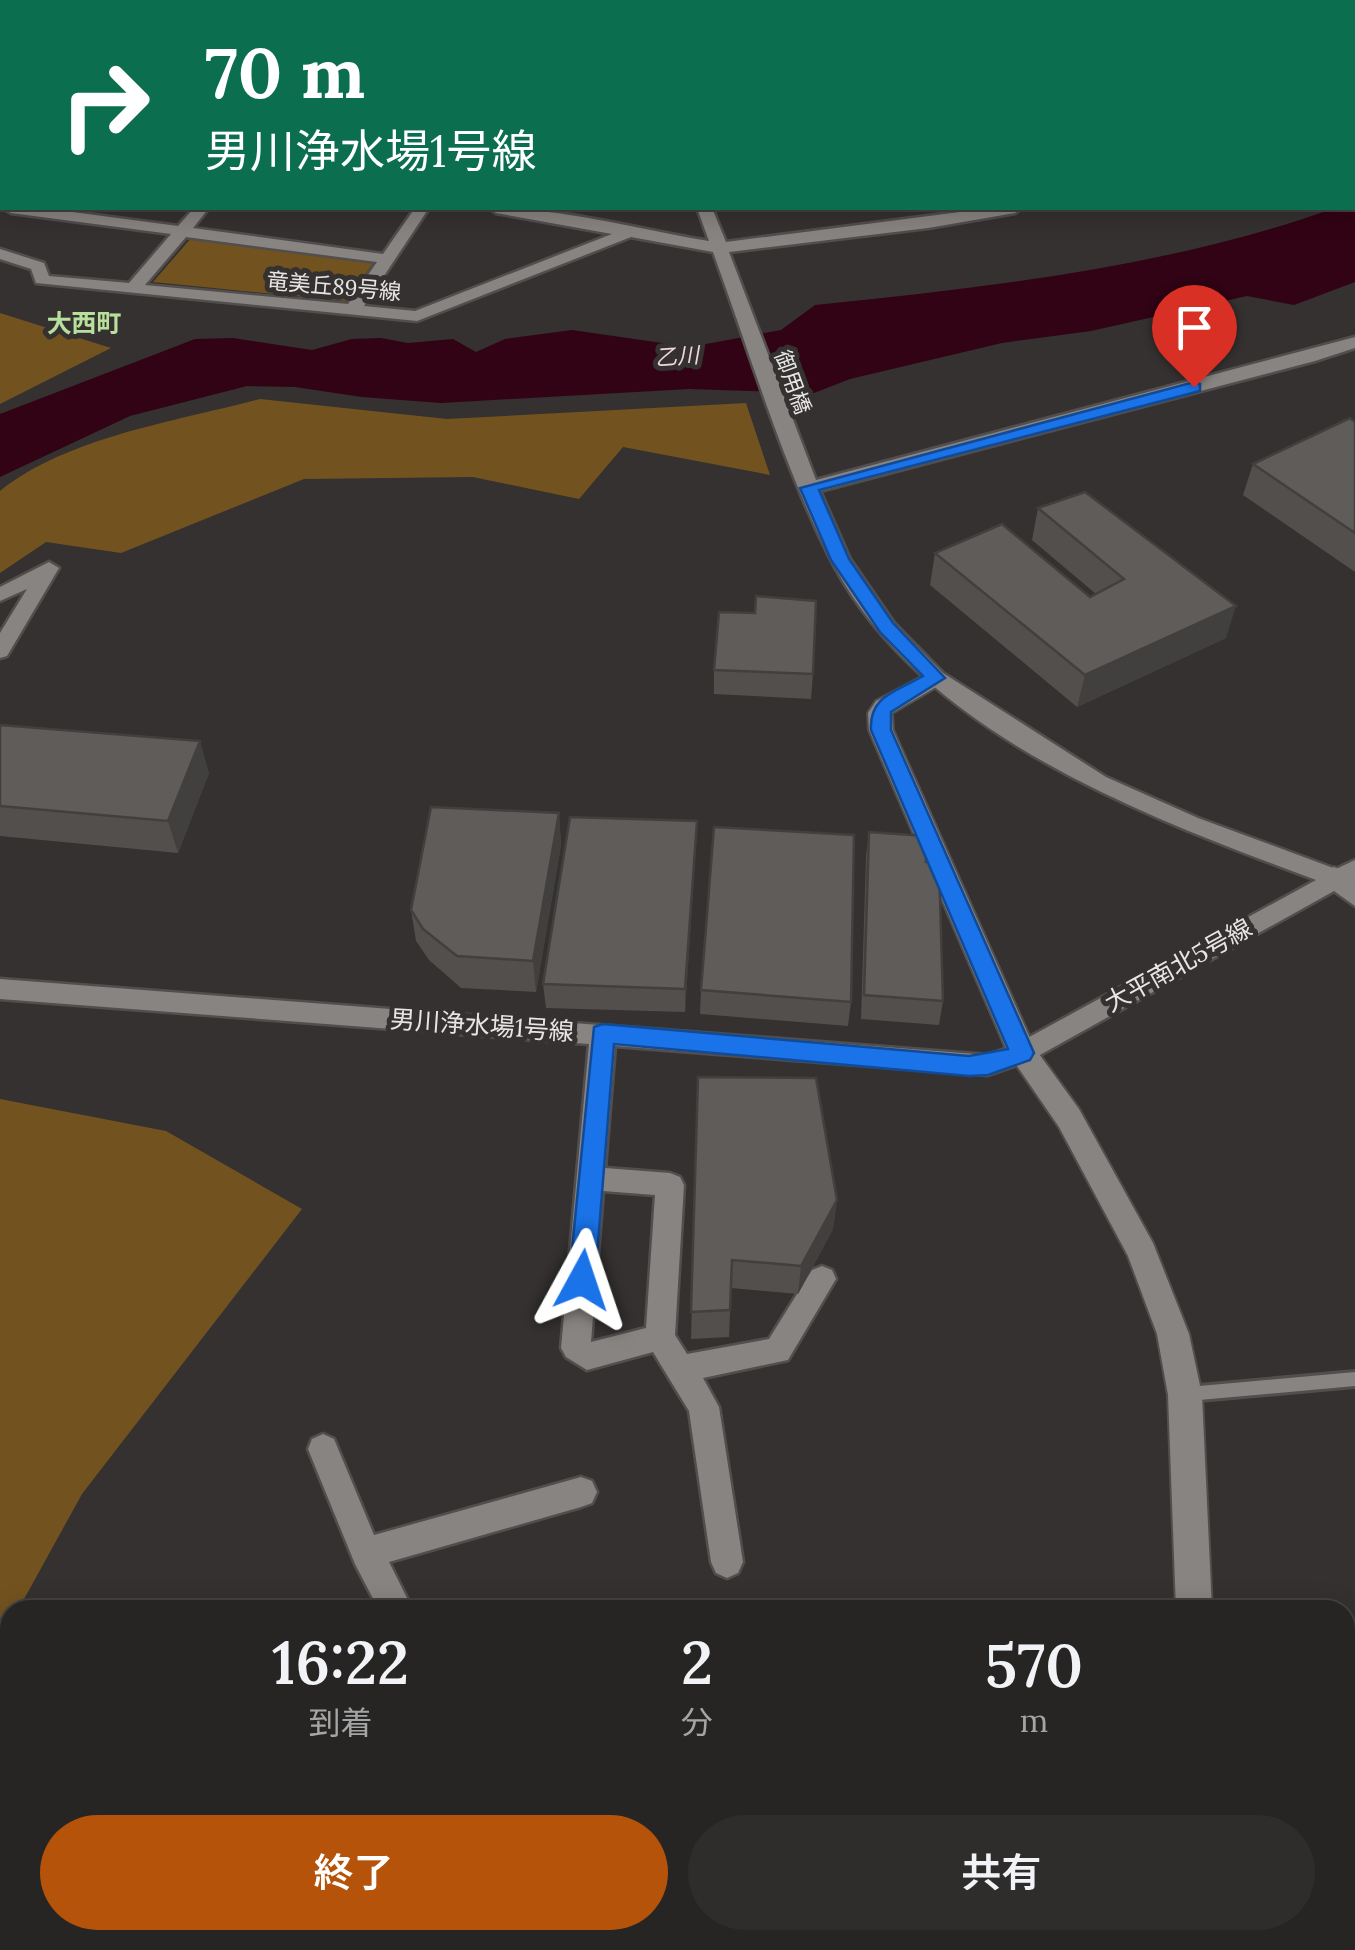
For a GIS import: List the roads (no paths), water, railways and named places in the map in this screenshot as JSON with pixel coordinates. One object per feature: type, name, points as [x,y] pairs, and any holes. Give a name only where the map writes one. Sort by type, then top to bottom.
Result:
[{"type":"street","points":[[27,210],[386,258]]},
{"type":"street","points":[[132,288],[200,210]]},
{"type":"street","points":[[352,310],[421,210]]},
{"type":"street","points":[[509,210],[719,248],[827,237],[996,210]]},
{"type":"street","name":"御用橋","points":[[706,210],[809,488],[840,560],[887,628],[935,678],[1017,736],[1098,783],[1190,824],[1348,877]]},
{"type":"street","name":"竜美丘89号線","points":[[0,254],[38,266],[42,280],[417,316],[636,230]]},
{"type":"street","points":[[809,488],[1355,342]]},
{"type":"street","points":[[0,596],[49,568],[0,652]]},
{"type":"street","points":[[935,678],[884,707],[880,713],[881,730],[1022,1053],[1069,1118],[1142,1253],[1173,1334],[1184,1395],[1194,1600]]},
{"type":"street","points":[[1348,877],[1355,898]]},
{"type":"street","name":"大平南北5号線","points":[[1022,1053],[1348,877]]},
{"type":"street","name":"男川浄水場1号線","points":[[0,989],[969,1066],[988,1065],[1022,1053]]},
{"type":"street","points":[[603,1034],[576,1348],[587,1357],[660,1337]]},
{"type":"street","points":[[590,1178],[670,1185],[660,1337],[704,1406],[728,1562]]},
{"type":"street","points":[[680,1369],[778,1351],[822,1279]]},
{"type":"street","points":[[323,1449],[366,1552],[392,1600]]},
{"type":"street","points":[[366,1552],[581,1492]]},
{"type":"lane","points":[[1184,1395],[1355,1378]]},
{"type":"water","name":"乙川","points":[[1329,210],[1355,210],[1355,282],[1294,305],[1247,296],[1091,331],[1002,343],[850,379],[814,393],[689,389],[441,403],[295,387],[247,386],[130,416],[0,477],[0,414],[195,339],[233,338],[312,350],[352,339],[381,338],[408,343],[453,339],[476,352],[505,339],[572,330],[690,347],[781,330],[815,305],[1079,272],[1209,246]]},
{"type":"district","name":"大西町","points":[[84,323]]}]
